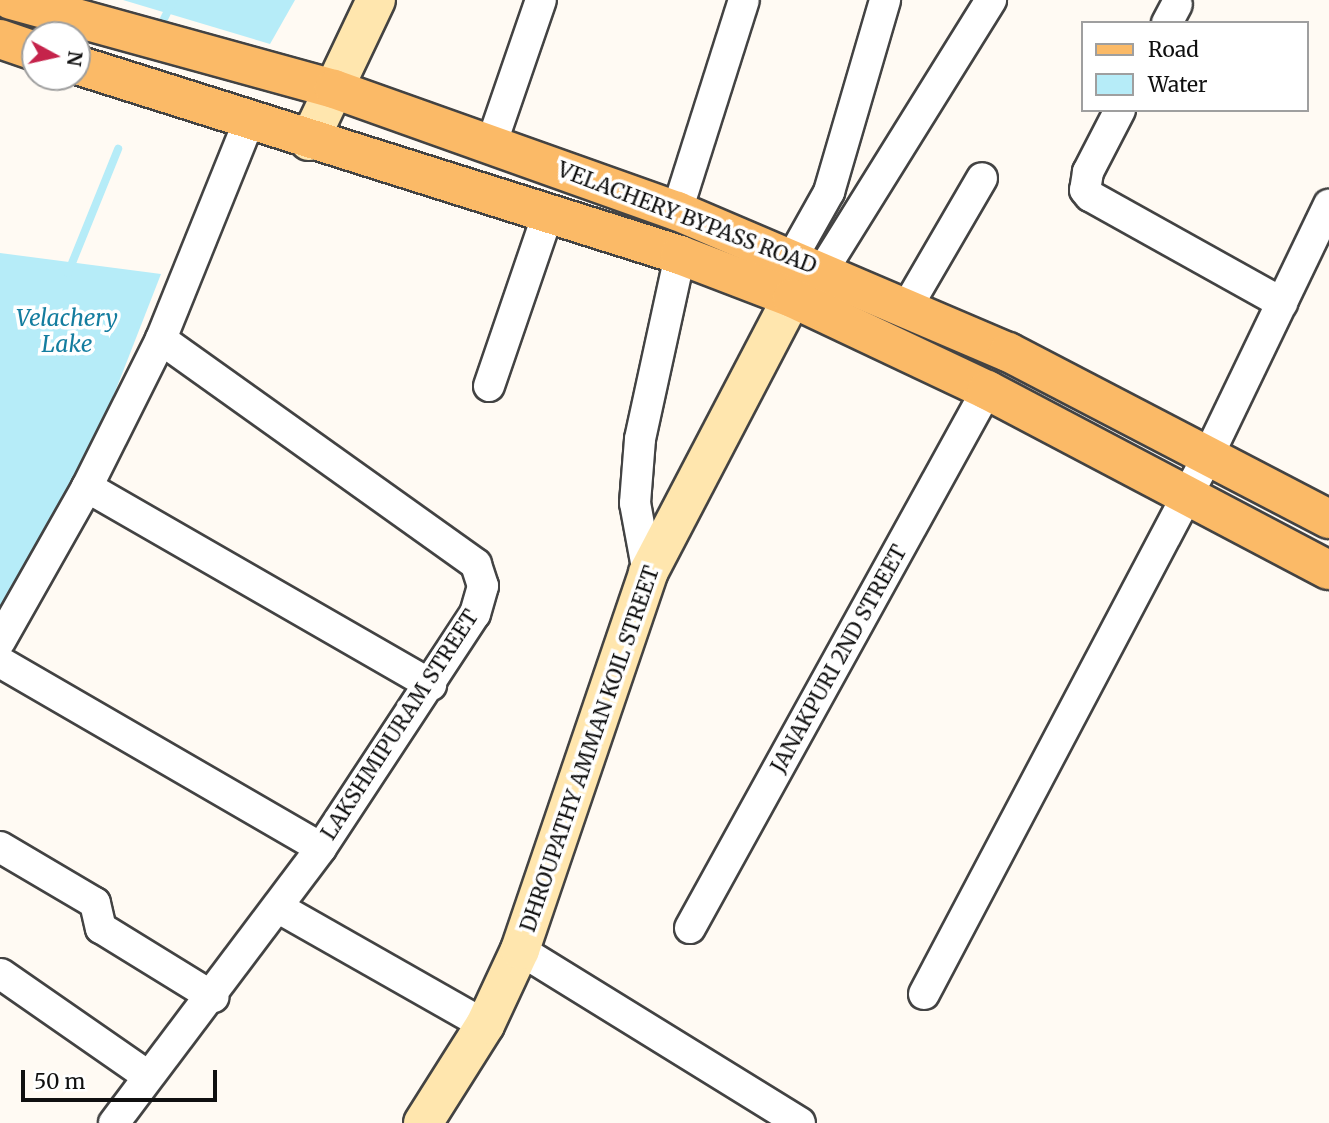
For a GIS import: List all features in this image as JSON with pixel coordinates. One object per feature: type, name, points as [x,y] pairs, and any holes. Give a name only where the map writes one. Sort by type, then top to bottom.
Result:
[{"type":"main road","name":"VELACHERY BYPASS ROAD","points":[[11,0],[334,89],[677,211],[808,264],[1008,352],[1329,519]]},
{"type":"main road","points":[[0,40],[21,47]]},
{"type":"main road","name":"VELACHERY BYPASS ROAD","points":[[91,70],[309,141],[680,254],[792,298],[987,390],[1329,570]]},
{"type":"street","points":[[309,141],[376,0]]},
{"type":"street","points":[[491,145],[541,0]]},
{"type":"street","points":[[677,211],[744,0]]},
{"type":"street","points":[[808,264],[885,0]]},
{"type":"street","points":[[808,264],[991,0]]},
{"type":"street","points":[[1119,112],[1085,180],[1090,196],[1282,303]]},
{"type":"street","points":[[0,641],[87,486],[161,339],[249,121]]},
{"type":"street","points":[[917,311],[982,178]]},
{"type":"street","points":[[924,994],[1208,456],[1329,205]]},
{"type":"street","points":[[917,311],[981,210]]},
{"type":"street","points":[[489,386],[548,214]]},
{"type":"street","points":[[648,573],[635,503],[640,439],[680,254]]},
{"type":"street","name":"DHROUPATHY AMMAN KOIL STREET","points":[[423,1123],[485,1024],[520,950],[648,573],[792,298]]},
{"type":"street","name":"LAKSHMIPURAM STREET","points":[[114,1123],[148,1076],[213,997],[321,848],[431,685],[475,614],[483,586],[475,564],[161,339]]},
{"type":"street","name":"JANAKPURI 2ND STREET","points":[[690,928],[987,390]]},
{"type":"street","points":[[87,486],[431,685]]},
{"type":"street","points":[[0,662],[321,848]]},
{"type":"street","points":[[0,847],[95,903],[101,928],[213,997]]},
{"type":"street","points":[[279,908],[485,1024]]},
{"type":"street","points":[[520,950],[800,1123]]},
{"type":"street","points":[[1,974],[148,1076]]},
{"type":"water","points":[[123,0],[295,0],[270,44]]},
{"type":"water","name":"Velachery Lake","points":[[0,253],[161,274],[97,438],[0,617]]},
{"type":"waterway","points":[[162,23],[173,0]]},
{"type":"waterway","points":[[68,273],[118,149]]}]
